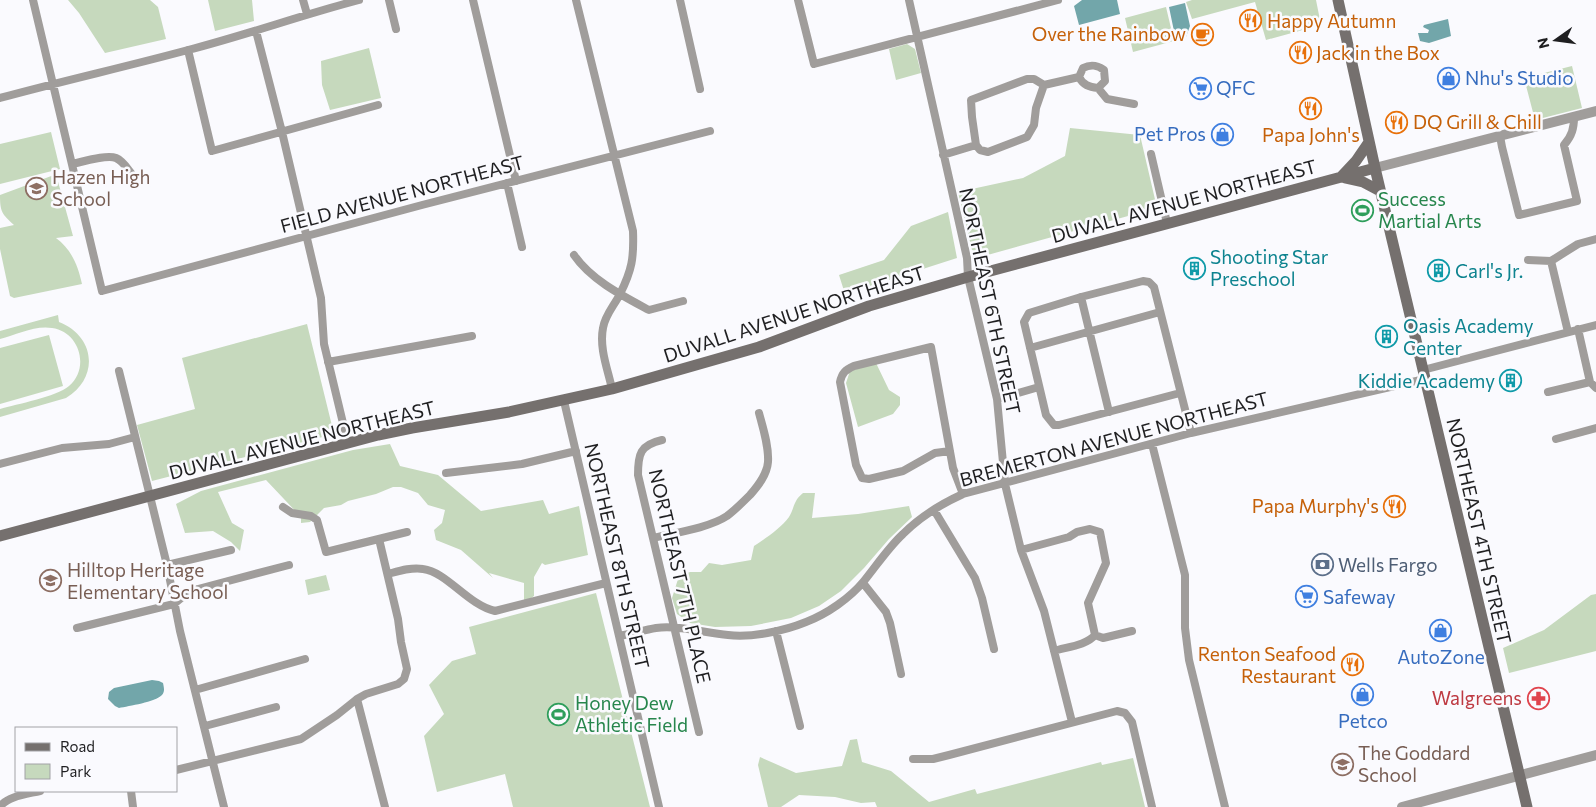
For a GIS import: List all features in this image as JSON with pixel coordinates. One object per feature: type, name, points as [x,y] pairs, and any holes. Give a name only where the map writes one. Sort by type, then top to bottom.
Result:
[{"type":"main road","name":"NORTHEAST 4TH STREET","points":[[1338,0],[1380,191],[1527,807]]},
{"type":"main road","points":[[1341,177],[1356,161],[1369,142]]},
{"type":"main road","name":"DUVALL AVENUE NORTHEAST","points":[[0,536],[412,428],[509,412],[612,389],[759,347],[868,306],[968,277],[1375,168]]},
{"type":"main road","points":[[1341,177],[1363,182],[1380,191]]},
{"type":"street","points":[[33,0],[72,164],[104,157],[114,157],[122,162],[131,173]]},
{"type":"street","points":[[303,0],[307,14]]},
{"type":"street","points":[[0,98],[188,50],[359,0]]},
{"type":"street","points":[[389,0],[396,29]]},
{"type":"street","points":[[473,0],[516,181]]},
{"type":"street","points":[[576,0],[633,231],[634,249],[632,266],[620,294],[606,317],[602,330],[602,345],[612,389]]},
{"type":"street","points":[[680,0],[700,89]]},
{"type":"street","points":[[798,0],[814,64],[1058,0]]},
{"type":"street","name":"NORTHEAST 6TH STREET","points":[[910,0],[967,258],[968,277],[997,399],[1005,484],[1021,550],[1044,611],[1072,722]]},
{"type":"street","points":[[256,31],[321,298],[324,344],[348,444]]},
{"type":"street","points":[[188,50],[212,152],[378,105]]},
{"type":"street","points":[[1079,77],[1083,68],[1094,65],[1100,67],[1104,70],[1105,81],[1098,88]]},
{"type":"street","points":[[1044,85],[1036,108],[1034,125],[1027,137],[988,152],[980,150],[976,145],[971,100],[1027,79],[1044,85],[1079,77]]},
{"type":"street","points":[[1079,77],[1082,83],[1089,87],[1098,88],[1107,100],[1134,104]]},
{"type":"street","name":"DUVALL AVENUE NORTHEAST","points":[[1375,168],[1596,112]]},
{"type":"street","points":[[1500,136],[1518,215],[1577,201],[1564,145],[1570,138],[1574,126],[1574,117]]},
{"type":"street","name":"FIELD AVENUE NORTHEAST","points":[[72,164],[102,291],[710,131]]},
{"type":"street","points":[[943,155],[976,145]]},
{"type":"street","points":[[1150,154],[1167,223]]},
{"type":"street","points":[[507,183],[522,247]]},
{"type":"street","points":[[1528,260],[1551,261],[1578,244],[1596,239]]},
{"type":"street","points":[[574,255],[581,266],[620,294],[649,310],[684,301]]},
{"type":"street","points":[[1551,261],[1568,332]]},
{"type":"street","points":[[1180,392],[1109,412],[1054,424],[1046,415],[1024,322],[1026,316],[1029,313],[1081,297],[1143,281],[1149,282],[1154,287],[1191,433]]},
{"type":"street","points":[[1081,297],[1109,412]]},
{"type":"street","points":[[1030,348],[1160,312]]},
{"type":"street","name":"BREMERTON AVENUE NORTHEAST","points":[[619,636],[657,628],[675,628],[730,636],[751,635],[806,623],[824,614],[863,582],[904,533],[934,510],[963,494],[1191,433],[1424,374],[1596,325]]},
{"type":"street","points":[[1548,392],[1593,385],[1578,330]]},
{"type":"street","points":[[328,362],[472,336]]},
{"type":"street","points":[[950,451],[935,452],[903,471],[869,479],[862,478],[856,465],[840,382],[845,370],[854,366],[931,347],[950,451],[953,468],[963,494]]},
{"type":"street","points":[[119,371],[224,807]]},
{"type":"street","points":[[997,399],[1039,387]]},
{"type":"street","name":"NORTHEAST 8TH STREET","points":[[564,401],[659,807]]},
{"type":"street","points":[[653,538],[710,523],[725,517],[737,508],[757,487],[765,474],[768,462],[767,447],[759,413]]},
{"type":"street","points":[[1556,439],[1596,428]]},
{"type":"street","points":[[0,464],[62,448],[109,444],[135,437]]},
{"type":"street","name":"NORTHEAST 7TH PLACE","points":[[662,440],[650,443],[642,450],[638,461],[638,475],[698,732]]},
{"type":"street","points":[[1152,444],[1183,567],[1185,581],[1185,628],[1189,660],[1225,807]]},
{"type":"street","points":[[446,473],[522,464],[576,451]]},
{"type":"street","points":[[283,507],[292,513],[311,516],[317,520],[326,552],[407,532]]},
{"type":"street","points":[[934,510],[975,578],[982,598],[994,649]]},
{"type":"street","points":[[1021,550],[1090,529],[1100,532],[1106,563],[1088,603],[1095,635]]},
{"type":"street","points":[[178,770],[301,739],[337,716],[357,699],[366,694],[398,684],[404,679],[407,670],[380,538]]},
{"type":"street","points":[[167,565],[231,550]]},
{"type":"street","points":[[78,628],[174,604],[198,588],[289,565]]},
{"type":"street","points":[[388,574],[412,569],[423,569],[433,572],[480,606],[496,611],[606,583]]},
{"type":"street","points":[[863,582],[886,612],[901,674]]},
{"type":"street","points":[[776,631],[800,726]]},
{"type":"street","points":[[1095,635],[1103,638],[1132,631]]},
{"type":"street","points":[[1054,651],[1086,642],[1095,635]]},
{"type":"street","points":[[195,690],[305,659]]},
{"type":"street","points":[[357,699],[385,807]]},
{"type":"street","points":[[205,726],[276,707]]},
{"type":"street","points":[[914,759],[933,759],[1117,711],[1125,713],[1132,722],[1152,807]]},
{"type":"street","points":[[1402,807],[1596,755]]},
{"type":"street","points":[[1,805],[8,800],[36,792]]},
{"type":"street","points":[[131,792],[132,807]]},
{"type":"green space","points":[[68,0],[150,0],[158,7],[166,39],[105,53],[79,13]]},
{"type":"green space","points":[[208,0],[252,0],[254,21],[215,31]]},
{"type":"green space","points":[[1192,0],[1316,0],[1321,25],[1266,40],[1255,2],[1192,19],[1186,2]]},
{"type":"green space","points":[[1166,7],[1174,41],[1133,52],[1125,18]]},
{"type":"green space","points":[[907,44],[915,49],[921,73],[896,80],[889,49]]},
{"type":"green space","points":[[369,48],[381,98],[330,110],[322,85],[321,61]]},
{"type":"green space","points":[[1572,66],[1582,108],[1535,120],[1524,78]]},
{"type":"green space","points":[[1070,128],[1140,135],[1157,208],[984,256],[972,250],[958,192],[1023,178],[1065,156]]},
{"type":"green space","points":[[51,132],[60,169],[0,184],[0,144]]},
{"type":"green space","points":[[54,175],[57,178],[73,236],[56,238],[74,259],[82,284],[14,298],[10,296],[0,249],[0,228],[14,225],[2,212],[0,195]]},
{"type":"green space","points":[[948,212],[957,258],[845,294],[839,275],[884,260],[911,226]]},
{"type":"green space","points":[[58,315],[59,322],[71,328],[86,347],[89,357],[84,379],[77,389],[66,398],[0,417],[0,409],[55,394],[69,386],[75,379],[79,370],[79,352],[75,343],[62,331],[46,327],[0,339],[0,331]]},
{"type":"green space","points":[[307,324],[334,434],[152,481],[137,425],[195,409],[182,358]]},
{"type":"green space","points":[[49,335],[63,386],[0,404],[0,348]]},
{"type":"green space","points":[[876,363],[889,390],[900,397],[900,405],[893,414],[858,427],[846,383],[850,371]]},
{"type":"green space","points":[[390,444],[400,466],[438,475],[481,511],[543,500],[549,514],[579,506],[588,555],[545,565],[542,563],[534,577],[534,596],[524,601],[524,583],[489,573],[493,578],[461,550],[436,540],[434,530],[442,523],[445,510],[428,505],[418,493],[401,487],[393,487],[341,505],[324,508],[310,522],[301,523],[301,517],[266,480],[218,492],[232,523],[244,530],[240,551],[231,542],[213,531],[185,533],[176,504],[201,491],[353,450]]},
{"type":"green space","points":[[803,493],[815,493],[812,518],[858,514],[909,506],[912,517],[841,591],[819,606],[791,618],[751,626],[715,627],[690,623],[677,614],[672,598],[679,576],[690,572],[701,572],[709,563],[722,565],[751,560],[754,546],[773,533],[789,517],[794,504]]},
{"type":"green space","points":[[326,575],[330,590],[308,595],[305,580]]},
{"type":"green space","name":"Honey Dew Athletic Field","points":[[596,593],[650,807],[513,807],[505,774],[437,792],[424,736],[444,714],[429,685],[452,661],[476,654],[469,627]]},
{"type":"green space","points":[[1596,594],[1596,651],[1509,673],[1503,648],[1544,630],[1591,595]]},
{"type":"green space","points":[[857,739],[862,762],[891,771],[929,802],[975,789],[977,794],[1101,762],[1102,765],[1133,758],[1145,807],[877,807],[875,802],[861,803],[835,797],[799,795],[781,807],[768,807],[758,765],[760,757],[796,773],[842,766],[850,740]]},
{"type":"water","points":[[1082,0],[1117,0],[1120,14],[1079,25],[1074,6]]},
{"type":"water","points":[[1185,3],[1190,26],[1186,37],[1175,36],[1169,7]]},
{"type":"water","points":[[1448,19],[1451,36],[1429,43],[1420,41],[1418,33],[1428,33],[1429,30],[1423,27],[1424,25]]},
{"type":"water","points":[[152,680],[163,683],[164,688],[162,695],[154,700],[119,708],[108,699],[109,692],[114,688]]},
{"type":"place","name":"Happy Autumn","points":[[1251,21]]},
{"type":"place","name":"Over the Rainbow","points":[[1202,34]]},
{"type":"place","name":"Jack in the Box","points":[[1300,53]]},
{"type":"place","name":"Nhu's Studio","points":[[1449,78]]},
{"type":"place","name":"QFC","points":[[1200,88]]},
{"type":"place","name":"Papa John's","points":[[1311,109]]},
{"type":"place","name":"DQ Grill & Chill","points":[[1397,122]]},
{"type":"place","name":"Pet Pros","points":[[1222,134]]},
{"type":"place","name":"Hazen High School","points":[[36,188]]},
{"type":"place","name":"Success Martial Arts","points":[[1362,210]]},
{"type":"place","name":"Shooting Star Preschool","points":[[1194,268]]},
{"type":"place","name":"Carl's Jr.","points":[[1439,271]]},
{"type":"place","name":"Oasis Academy Center","points":[[1387,337]]},
{"type":"place","name":"Kiddie Academy","points":[[1511,381]]},
{"type":"place","name":"Papa Murphy's","points":[[1395,506]]},
{"type":"place","name":"Wells Fargo","points":[[1322,565]]},
{"type":"place","name":"Hilltop Heritage Elementary School","points":[[51,581]]},
{"type":"place","name":"Safeway","points":[[1307,597]]},
{"type":"place","name":"AutoZone","points":[[1441,631]]},
{"type":"place","name":"Renton Seafood Restaurant","points":[[1352,665]]},
{"type":"place","name":"Petco","points":[[1363,695]]},
{"type":"place","name":"Walgreens","points":[[1538,698]]},
{"type":"place","name":"Honey Dew Athletic Field","points":[[559,714]]},
{"type":"place","name":"The Goddard School","points":[[1342,764]]}]
